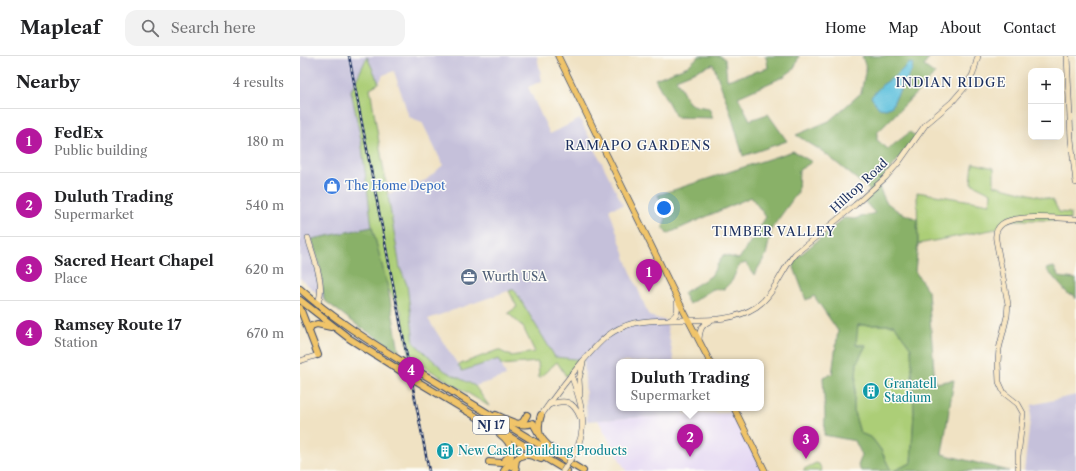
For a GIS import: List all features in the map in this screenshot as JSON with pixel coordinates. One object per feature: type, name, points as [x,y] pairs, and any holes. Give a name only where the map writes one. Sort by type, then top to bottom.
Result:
[{"type":"highway","name":"NJ 17","points":[[300,289],[355,332],[583,471]]},
{"type":"highway","name":"NJ 17","points":[[300,300],[338,330],[404,373],[566,471]]},
{"type":"highway","points":[[300,308],[318,356]]},
{"type":"highway","points":[[309,331],[311,326],[315,324],[325,325],[338,330]]},
{"type":"highway","points":[[470,402],[519,424],[533,424],[546,443],[574,465]]},
{"type":"highway","points":[[519,424],[527,415]]},
{"type":"highway","points":[[538,432],[541,415]]},
{"type":"highway","points":[[475,416],[506,439],[510,444],[510,460],[504,471]]},
{"type":"highway","points":[[489,462],[504,462],[508,459],[511,451]]},
{"type":"highway","points":[[508,471],[516,458],[521,455],[530,455],[566,471]]},
{"type":"highway","points":[[516,458],[516,471]]},
{"type":"main road","points":[[558,56],[709,359]]},
{"type":"main road","points":[[735,411],[765,471]]},
{"type":"street","name":"Hilltop Road","points":[[533,424],[571,375],[601,340],[616,330],[638,322],[713,320],[730,317],[755,308],[767,297],[795,254],[855,206],[885,178],[926,124],[962,92],[973,74],[978,56]]},
{"type":"street","points":[[1067,56],[1071,139],[1076,183]]},
{"type":"street","points":[[1018,471],[1018,456],[1023,413],[1018,404],[1004,393],[999,382],[999,349],[1007,316],[1008,304],[996,233],[999,227],[1008,221],[1046,217],[1076,219]]},
{"type":"street","points":[[308,238],[321,283],[321,293],[318,304]]},
{"type":"street","points":[[668,320],[674,317],[677,312],[677,298]]},
{"type":"street","points":[[699,339],[700,331],[703,325],[713,320]]},
{"type":"street","points":[[300,361],[318,356]]},
{"type":"street","points":[[580,407],[579,382],[584,360]]},
{"type":"street","points":[[566,471],[580,442],[583,424],[571,375]]},
{"type":"street","points":[[548,406],[560,401],[570,403],[577,410],[583,424]]},
{"type":"shaded area","points":[[300,56],[537,56],[542,81],[528,87],[550,134],[580,119],[623,205],[609,209],[628,265],[649,316],[666,321],[673,359],[616,359],[616,411],[684,411],[684,414],[587,421],[584,360],[555,357],[514,289],[428,319],[462,371],[499,359],[506,376],[475,386],[445,371],[414,344],[407,285],[400,268],[388,194],[426,180],[443,165],[422,122],[409,117],[394,71],[383,75],[379,83],[367,57],[351,91],[361,139],[372,227],[312,240],[321,272],[324,300],[300,278]]},
{"type":"shaded area","points":[[1076,395],[1076,471],[1024,471],[1032,405]]},
{"type":"shaded area","points":[[733,413],[763,471],[626,471],[598,420],[684,414]]},
{"type":"green space","points":[[699,56],[720,56],[725,59],[727,80],[768,68],[765,56],[799,56],[794,69],[783,77],[738,97],[750,120],[768,114],[787,141],[743,156],[730,111],[713,64],[676,79],[689,103],[696,106],[709,108],[713,118],[676,117],[655,79],[688,66]]},
{"type":"green space","points":[[862,56],[930,56],[924,66],[935,74],[877,133],[877,140],[888,149],[910,132],[916,137],[878,185],[886,202],[899,212],[917,219],[918,244],[915,271],[928,291],[935,383],[954,380],[942,454],[1009,471],[893,471],[911,463],[914,412],[911,348],[894,325],[858,325],[856,345],[866,345],[857,363],[854,402],[854,412],[860,433],[872,438],[881,450],[891,471],[861,471],[858,466],[862,455],[855,441],[824,435],[825,416],[823,377],[832,374],[838,331],[814,296],[806,300],[792,262],[844,218],[854,219],[875,213],[863,200],[871,191],[822,151],[796,135],[829,121],[861,93],[866,68]]},
{"type":"green space","points":[[367,57],[379,83],[370,88],[400,268],[407,285],[414,343],[445,371],[475,386],[489,406],[410,358],[401,311],[388,288],[372,227],[361,139],[351,91]]},
{"type":"green space","points":[[793,151],[812,162],[799,170],[798,192],[772,228],[766,255],[754,275],[746,263],[739,265],[732,281],[724,289],[713,289],[689,304],[683,293],[711,276],[723,255],[739,259],[766,217],[751,197],[667,234],[663,227],[667,215],[658,195]]},
{"type":"green space","points":[[973,163],[994,168],[994,185],[1053,200],[1059,212],[1070,213],[1070,220],[1011,220],[996,229],[918,244],[917,192],[990,204],[991,193],[971,183]]},
{"type":"green space","points":[[372,227],[388,288],[399,351],[357,325],[324,300],[321,272],[312,239]]},
{"type":"green space","points":[[1054,267],[1059,277],[1076,279],[1076,299],[1073,294],[1069,295],[1046,269]]},
{"type":"green space","points":[[514,289],[555,357],[584,360],[566,376],[557,362],[539,378],[538,362],[501,365],[499,359],[462,371],[458,365],[498,350],[511,356],[535,352],[523,327],[508,313],[517,307],[509,291]]},
{"type":"green space","points":[[858,325],[894,325],[911,348],[914,412],[911,463],[893,471],[891,471],[881,450],[872,438],[860,433],[854,412],[857,363],[866,345],[855,345]]},
{"type":"green space","points":[[816,463],[819,464],[822,471],[804,471],[804,469]]},
{"type":"water","points":[[913,63],[912,70],[892,106],[886,109],[879,108],[871,97],[882,85],[897,75],[908,64]]},
{"type":"railway","points":[[349,56],[429,471]]},
{"type":"place","name":"The Home Depot","points":[[332,186]]},
{"type":"place","name":"Wurth USA","points":[[469,277]]},
{"type":"place","name":"FedEx","points":[[649,292]]},
{"type":"place","name":"Ramsey Route 17","points":[[411,390]]},
{"type":"place","name":"Granatell Stadium","points":[[871,391]]},
{"type":"place","name":"New Castle Building Products","points":[[445,451]]},
{"type":"place","name":"Duluth Trading","points":[[690,457]]},
{"type":"place","name":"Sacred Heart Chapel","points":[[806,459]]},
{"type":"district","name":"INDIAN RIDGE","points":[[951,82]]},
{"type":"district","name":"RAMAPO GARDENS","points":[[638,145]]},
{"type":"district","name":"TIMBER VALLEY","points":[[774,231]]}]
